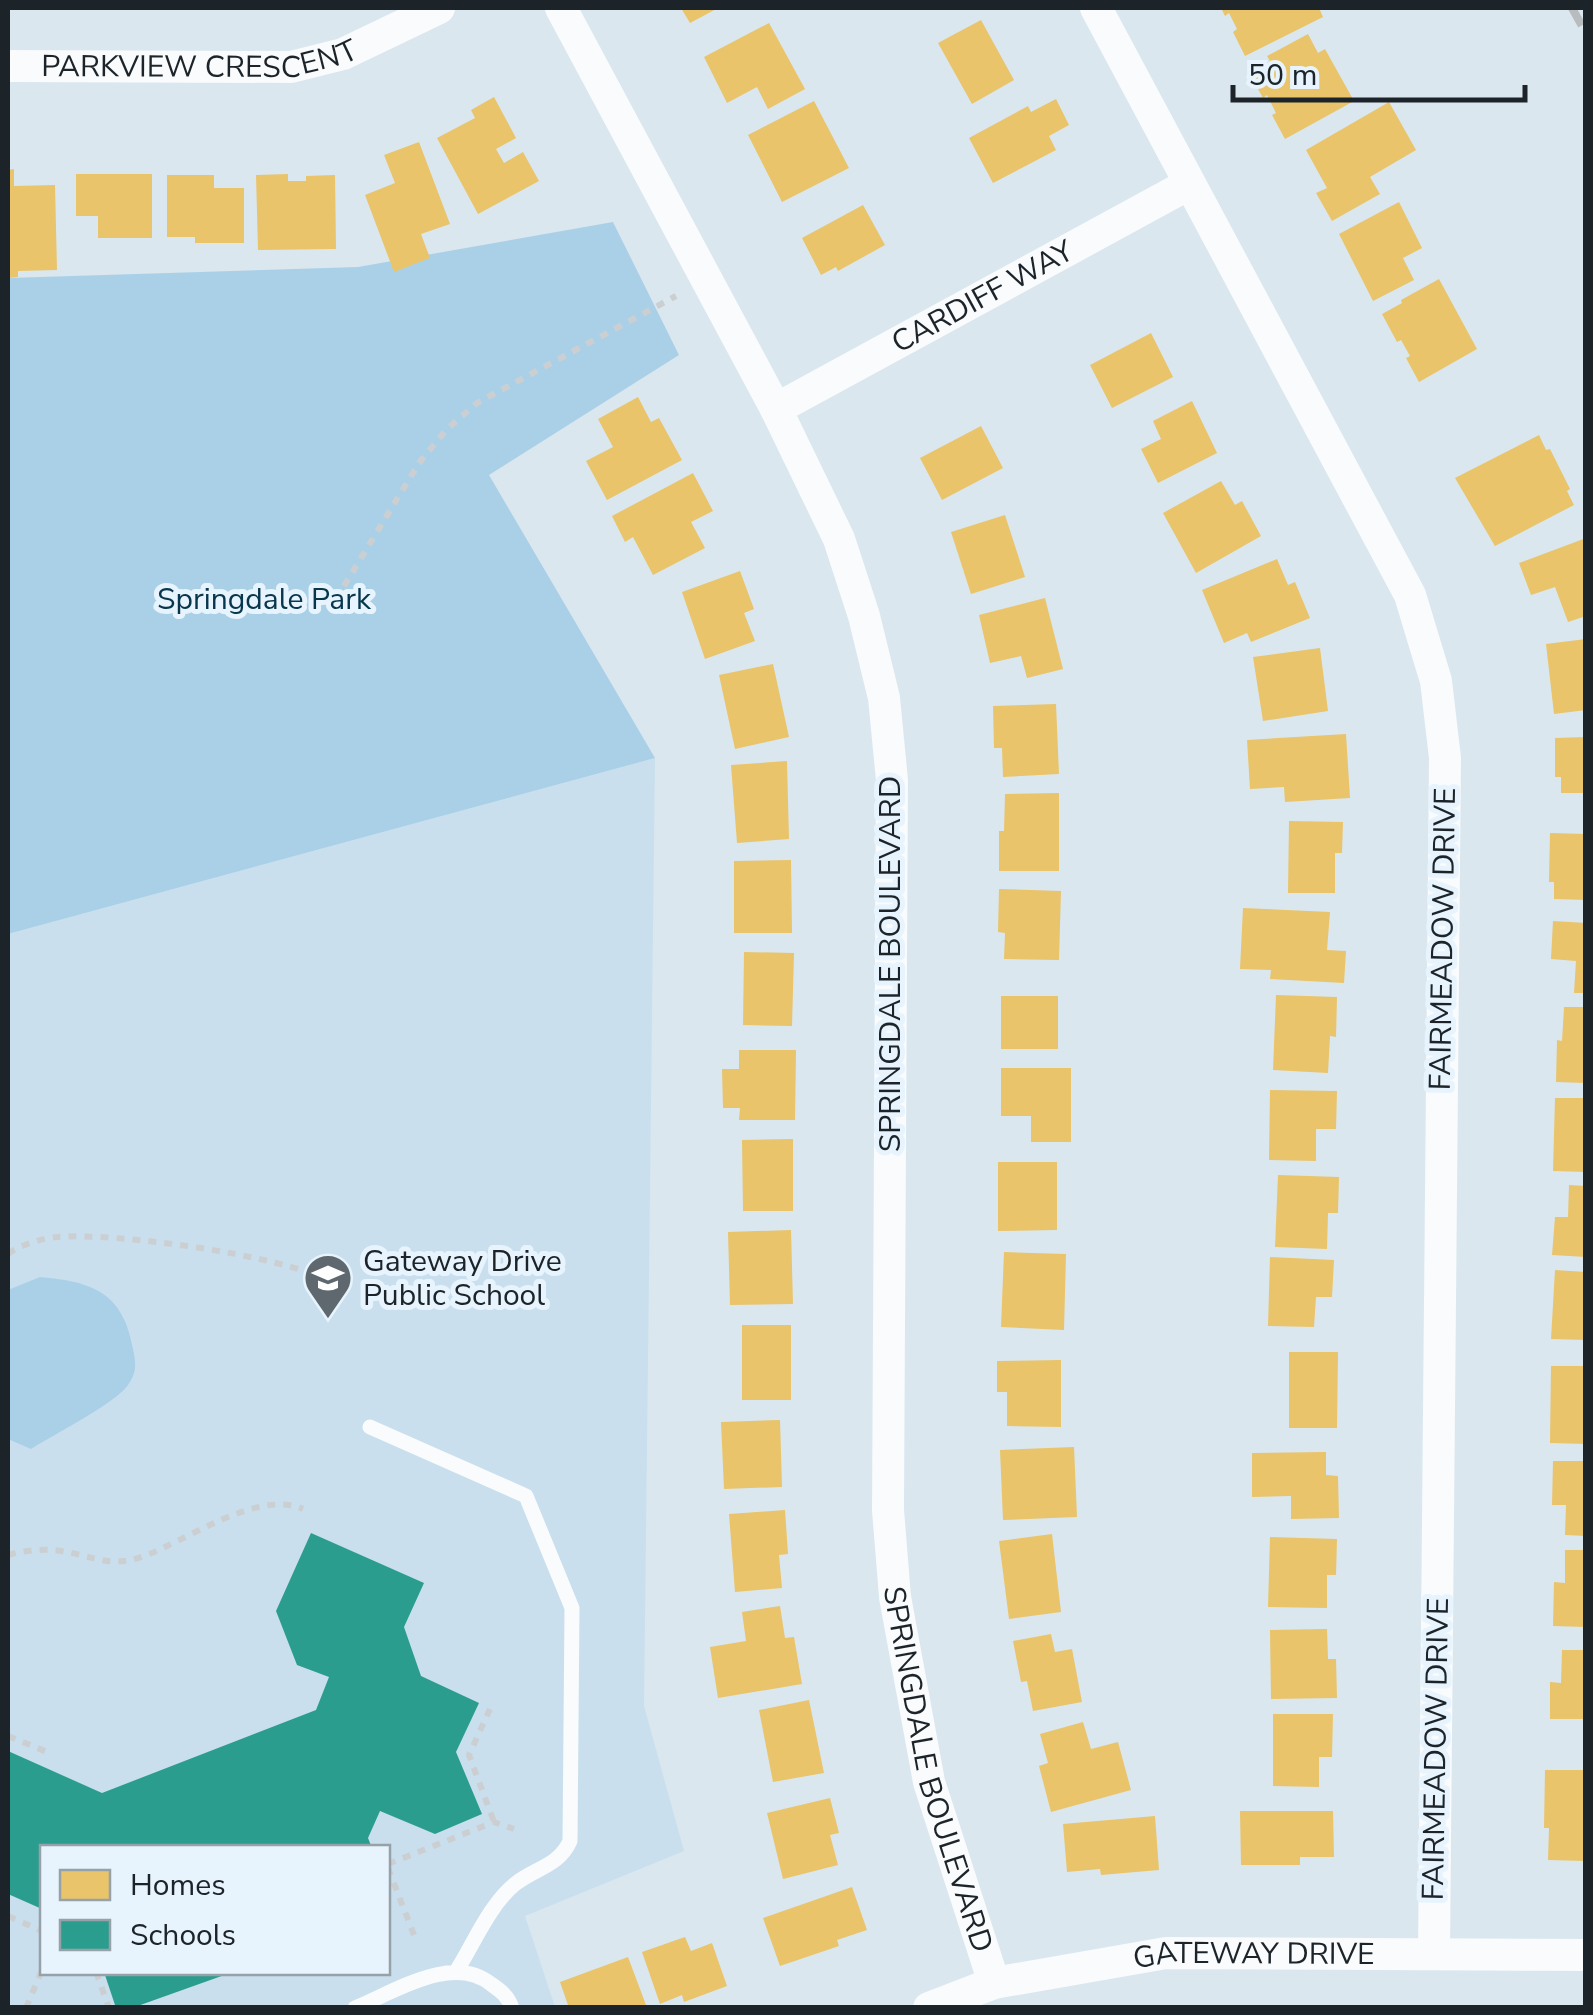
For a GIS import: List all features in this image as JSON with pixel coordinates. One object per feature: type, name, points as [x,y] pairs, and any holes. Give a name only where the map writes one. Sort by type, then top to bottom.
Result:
[{"type":"street","name":"PARKVIEW CRESCENT","points":[[8,66],[291,67],[343,54],[439,8]]},
{"type":"street","name":"SPRINGDALE BOULEVARD","points":[[561,8],[776,409],[839,539],[864,616],[884,698],[892,780],[888,1510],[898,1616],[929,1782],[994,1983]]},
{"type":"street","name":"FAIRMEADOW DRIVE","points":[[1096,8],[1410,595],[1436,681],[1445,758],[1434,1953]]},
{"type":"street","name":"CARDIFF WAY","points":[[776,409],[1189,184]]},
{"type":"street","name":"GATEWAY DRIVE","points":[[929,2008],[994,1983],[1166,1953],[1586,1956]]},
{"type":"lane","points":[[370,1427],[526,1496],[572,1608],[570,1841],[565,1853],[554,1862],[514,1884],[457,1970]]},
{"type":"lane","points":[[355,2008],[457,1970],[483,1977],[509,1998],[512,2008]]},
{"type":"path","points":[[344,586],[420,463],[456,421],[477,404],[705,280]]},
{"type":"path","points":[[8,1254],[52,1237],[97,1238],[277,1263],[313,1272],[329,1282]]},
{"type":"path","points":[[8,1555],[54,1550],[108,1563],[142,1557],[268,1504],[289,1503],[302,1508]]},
{"type":"path","points":[[490,1709],[469,1755],[494,1822]]},
{"type":"path","points":[[8,1736],[52,1754]]},
{"type":"path","points":[[390,1865],[494,1822],[514,1829]]},
{"type":"path","points":[[390,1871],[414,1935]]},
{"type":"path","points":[[8,1916],[40,1930]]},
{"type":"path","points":[[26,2008],[40,1975]]},
{"type":"path","points":[[97,1975],[109,2008]]},
{"type":"shaded area","name":"Gateway Drive Public School","points":[[655,758],[644,1706],[684,1851],[525,1916],[555,2007],[8,2008],[8,934]]},
{"type":"green space","name":"Springdale Park","points":[[613,222],[679,355],[489,475],[655,758],[8,934],[8,278],[358,267]]},
{"type":"green space","points":[[40,1277],[90,1287],[113,1302],[128,1330],[135,1368],[128,1385],[111,1401],[31,1449],[8,1439],[8,1290]]},
{"type":"building: Homes","points":[[681,8],[718,8],[690,23]]},
{"type":"building: Homes","points":[[1221,8],[1319,8],[1323,17],[1245,56],[1229,13],[1225,16]]},
{"type":"building: Homes","points":[[981,20],[1014,80],[972,104],[938,43]]},
{"type":"building: Homes","points":[[769,23],[805,89],[768,109],[757,87],[727,103],[704,57]]},
{"type":"building: Homes","points":[[1308,34],[1318,53],[1325,49],[1354,101],[1285,139],[1267,95],[1263,98],[1249,73],[1270,61],[1267,56]]},
{"type":"building: Homes","points":[[494,97],[516,138],[496,149],[504,163],[523,152],[539,181],[478,214],[437,138],[475,118],[471,110]]},
{"type":"building: Homes","points":[[1056,99],[1069,125],[1049,136],[1056,150],[993,183],[969,138],[1028,106],[1031,112]]},
{"type":"building: Homes","points":[[814,101],[849,168],[782,202],[748,135]]},
{"type":"building: Homes","points":[[1389,102],[1416,150],[1370,177],[1380,194],[1332,221],[1316,193],[1327,188],[1306,150]]},
{"type":"building: Homes","points":[[419,142],[450,224],[421,234],[430,258],[394,272],[365,195],[395,183],[384,155]]},
{"type":"building: Homes","points":[[14,169],[14,186],[55,185],[57,270],[18,271],[18,277],[8,278],[8,170]]},
{"type":"building: Homes","points":[[76,174],[152,174],[152,238],[98,238],[98,216],[76,216]]},
{"type":"building: Homes","points":[[288,174],[288,181],[335,175],[336,249],[258,250],[256,175]]},
{"type":"building: Homes","points":[[167,175],[214,175],[214,188],[244,188],[244,243],[195,243],[195,237],[167,237]]},
{"type":"building: Homes","points":[[1399,202],[1422,248],[1403,258],[1414,280],[1373,301],[1339,234]]},
{"type":"building: Homes","points":[[863,205],[885,245],[838,271],[836,267],[821,275],[802,238]]},
{"type":"building: Homes","points":[[1439,279],[1477,349],[1419,382],[1406,358],[1410,356],[1401,340],[1397,342],[1382,314]]},
{"type":"building: Homes","points":[[1151,333],[1173,377],[1112,408],[1090,365]]},
{"type":"building: Homes","points":[[638,397],[651,422],[659,418],[682,460],[607,500],[586,461],[613,447],[598,419]]},
{"type":"building: Homes","points":[[1192,401],[1217,453],[1158,483],[1141,449],[1161,439],[1153,421]]},
{"type":"building: Homes","points":[[981,426],[1003,468],[942,500],[920,458]]},
{"type":"building: Homes","points":[[1539,435],[1570,489],[1567,491],[1574,505],[1495,546],[1455,478]]},
{"type":"building: Homes","points":[[693,473],[713,511],[691,522],[705,548],[653,575],[633,537],[625,542],[612,516]]},
{"type":"building: Homes","points":[[1221,481],[1235,505],[1242,501],[1261,536],[1196,573],[1163,513]]},
{"type":"building: Homes","points":[[1005,515],[1025,577],[971,594],[951,532]]},
{"type":"building: Homes","points":[[1586,538],[1586,616],[1568,622],[1555,587],[1531,595],[1519,563]]},
{"type":"building: Homes","points":[[1277,559],[1288,585],[1295,582],[1310,618],[1251,642],[1247,633],[1224,643],[1202,590]]},
{"type":"building: Homes","points":[[740,571],[754,609],[744,613],[755,641],[705,659],[682,592]]},
{"type":"building: Homes","points":[[1045,598],[1063,669],[1027,678],[1021,656],[990,663],[979,615]]},
{"type":"building: Homes","points":[[1586,639],[1586,710],[1554,714],[1546,644]]},
{"type":"building: Homes","points":[[1320,648],[1328,711],[1263,721],[1253,657]]},
{"type":"building: Homes","points":[[773,664],[789,737],[735,749],[719,675]]},
{"type":"building: Homes","points":[[1056,704],[1059,774],[1003,777],[1002,748],[994,748],[993,706]]},
{"type":"building: Homes","points":[[1346,734],[1350,798],[1285,802],[1284,787],[1250,789],[1247,740]]},
{"type":"building: Homes","points":[[1586,737],[1586,793],[1561,793],[1561,777],[1555,777],[1555,738]]},
{"type":"building: Homes","points":[[787,761],[789,839],[737,843],[731,765]]},
{"type":"building: Homes","points":[[1059,793],[1059,871],[999,871],[999,831],[1004,831],[1005,794]]},
{"type":"building: Homes","points":[[1289,821],[1343,822],[1342,853],[1335,853],[1335,893],[1288,893]]},
{"type":"building: Homes","points":[[1550,833],[1586,834],[1586,900],[1554,899],[1554,882],[1549,882]]},
{"type":"building: Homes","points":[[791,860],[792,933],[734,933],[734,861]]},
{"type":"building: Homes","points":[[999,889],[1061,891],[1059,960],[1004,959],[1005,933],[998,932]]},
{"type":"building: Homes","points":[[1243,908],[1330,912],[1327,950],[1346,951],[1344,983],[1270,979],[1271,970],[1240,969]]},
{"type":"building: Homes","points":[[1553,921],[1586,923],[1586,993],[1574,993],[1576,961],[1551,959]]},
{"type":"building: Homes","points":[[744,952],[794,953],[792,1026],[743,1025]]},
{"type":"building: Homes","points":[[1276,995],[1337,997],[1336,1037],[1330,1036],[1328,1073],[1273,1070]]},
{"type":"building: Homes","points":[[1001,996],[1058,996],[1058,1049],[1001,1049]]},
{"type":"building: Homes","points":[[1564,1007],[1586,1007],[1586,1083],[1556,1082],[1557,1040],[1562,1041]]},
{"type":"building: Homes","points":[[739,1050],[796,1050],[795,1120],[739,1120],[740,1108],[723,1108],[722,1069],[739,1069]]},
{"type":"building: Homes","points":[[1001,1068],[1071,1068],[1071,1142],[1031,1142],[1031,1116],[1001,1116]]},
{"type":"building: Homes","points":[[1270,1090],[1337,1091],[1336,1129],[1316,1129],[1316,1161],[1269,1160]]},
{"type":"building: Homes","points":[[1555,1098],[1586,1098],[1586,1172],[1553,1171]]},
{"type":"building: Homes","points":[[793,1139],[793,1211],[743,1211],[742,1140]]},
{"type":"building: Homes","points":[[998,1162],[1057,1162],[1057,1230],[998,1231]]},
{"type":"building: Homes","points":[[1278,1175],[1339,1177],[1338,1213],[1328,1213],[1327,1249],[1275,1247]]},
{"type":"building: Homes","points":[[1569,1185],[1586,1186],[1586,1257],[1552,1255],[1555,1217],[1568,1217]]},
{"type":"building: Homes","points":[[791,1230],[793,1304],[730,1305],[728,1232]]},
{"type":"building: Homes","points":[[1004,1252],[1066,1254],[1064,1330],[1001,1327]]},
{"type":"building: Homes","points":[[1270,1257],[1334,1260],[1332,1297],[1316,1297],[1314,1327],[1268,1326]]},
{"type":"building: Homes","points":[[1555,1270],[1586,1272],[1586,1340],[1551,1339]]},
{"type":"building: Homes","points":[[742,1325],[791,1325],[791,1400],[742,1400]]},
{"type":"building: Homes","points":[[1289,1352],[1338,1352],[1337,1428],[1289,1428]]},
{"type":"building: Homes","points":[[1061,1360],[1061,1427],[1007,1426],[1007,1392],[997,1392],[997,1361]]},
{"type":"building: Homes","points":[[1551,1366],[1586,1366],[1586,1444],[1550,1443]]},
{"type":"building: Homes","points":[[780,1420],[782,1487],[724,1489],[721,1422]]},
{"type":"building: Homes","points":[[1074,1447],[1077,1517],[1003,1520],[1000,1450]]},
{"type":"building: Homes","points":[[1326,1452],[1326,1475],[1338,1476],[1339,1518],[1291,1519],[1291,1496],[1252,1497],[1252,1453]]},
{"type":"building: Homes","points":[[1553,1461],[1586,1461],[1586,1536],[1565,1535],[1566,1505],[1552,1505]]},
{"type":"building: Homes","points":[[785,1510],[788,1554],[779,1555],[782,1588],[735,1592],[729,1514]]},
{"type":"building: Homes","points":[[1052,1534],[1061,1612],[1009,1619],[999,1541]]},
{"type":"building: Homes","points":[[1270,1537],[1337,1539],[1336,1575],[1327,1575],[1327,1608],[1268,1607]]},
{"type":"building: Homes","points":[[1565,1550],[1586,1550],[1586,1627],[1553,1626],[1554,1582],[1565,1583]]},
{"type":"building: Homes","points":[[780,1606],[785,1638],[794,1637],[802,1684],[718,1698],[710,1647],[746,1641],[742,1612]]},
{"type":"building: Homes","points":[[1327,1629],[1328,1659],[1336,1659],[1337,1698],[1271,1699],[1270,1630]]},
{"type":"building: Homes","points":[[1051,1634],[1055,1652],[1072,1649],[1082,1702],[1033,1711],[1027,1681],[1021,1682],[1013,1641]]},
{"type":"building: Homes","points":[[1562,1650],[1586,1650],[1586,1719],[1550,1719],[1550,1682],[1561,1683]]},
{"type":"building: Homes","points":[[809,1700],[824,1773],[773,1782],[759,1710]]},
{"type":"building: Homes","points":[[1273,1714],[1333,1714],[1332,1757],[1319,1757],[1319,1787],[1273,1786]]},
{"type":"building: Homes","points":[[1083,1722],[1091,1749],[1118,1742],[1131,1790],[1051,1812],[1039,1766],[1048,1763],[1040,1734]]},
{"type":"building: Homes","points":[[1545,1770],[1586,1770],[1586,1861],[1548,1860]]},
{"type":"building: Homes","points":[[830,1798],[839,1833],[830,1835],[838,1865],[783,1879],[767,1813]]},
{"type":"building: Homes","points":[[1240,1811],[1333,1811],[1334,1857],[1300,1857],[1300,1865],[1241,1865]]},
{"type":"building: Homes","points":[[1155,1816],[1159,1870],[1101,1875],[1100,1869],[1067,1872],[1063,1824]]},
{"type":"building: Homes","points":[[852,1887],[867,1930],[837,1940],[839,1946],[780,1966],[763,1918]]},
{"type":"building: Homes","points":[[685,1937],[691,1951],[712,1943],[727,1986],[684,2002],[682,1995],[660,2004],[642,1952]]},
{"type":"building: Homes","points":[[628,1957],[646,2005],[569,2008],[560,1982]]},
{"type":"building: Schools","points":[[311,1533],[424,1583],[404,1627],[421,1676],[479,1703],[456,1752],[482,1814],[435,1834],[380,1811],[368,1838],[371,1845],[40,1845],[40,1908],[8,1894],[8,1751],[102,1793],[316,1710],[329,1677],[297,1665],[276,1611]]},
{"type":"building: Schools","points":[[105,1975],[224,1975],[132,2008],[116,2008]]},
{"type":"railway","points":[[1572,8],[1586,33]]},
{"type":"place","name":"Gateway Drive Public School","points":[[328,1320]]}]
